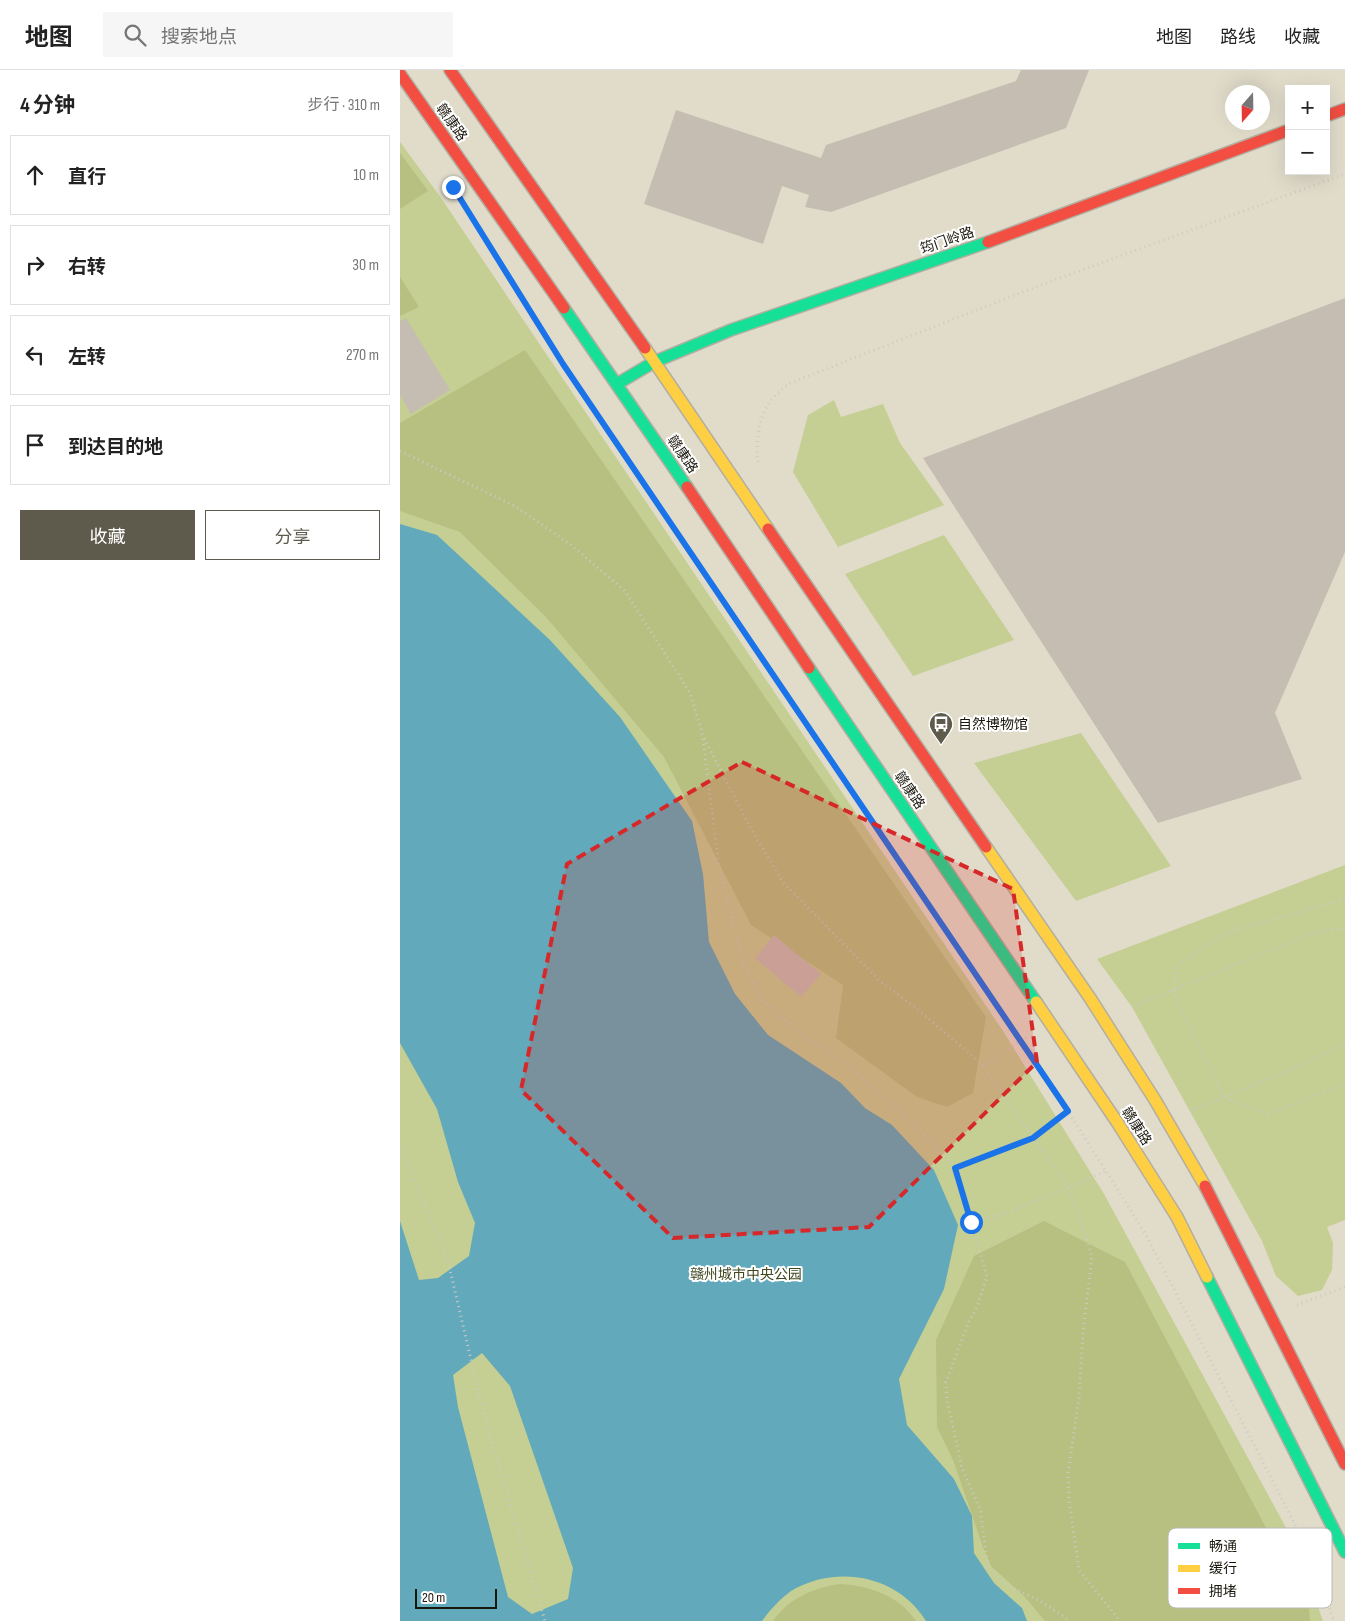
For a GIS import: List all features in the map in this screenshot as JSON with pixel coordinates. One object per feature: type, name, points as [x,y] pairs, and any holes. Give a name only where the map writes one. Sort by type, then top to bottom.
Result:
[{"type":"main road","name":"赣康路","points":[[450,70],[654,362],[1090,998],[1155,1100],[1213,1200],[1345,1464]]},
{"type":"main road","name":"赣康路","points":[[400,74],[618,384],[1116,1122],[1177,1218],[1345,1552]]},
{"type":"main road","points":[[1330,115],[1345,109]]},
{"type":"main road","name":"筠门岭路","points":[[618,384],[654,362],[730,330],[1020,231],[1285,132]]},
{"type":"path","points":[[773,398],[788,384],[1038,286],[1345,174]]},
{"type":"path","points":[[537,322],[563,364],[1068,1111],[1145,1233],[1297,1528]]},
{"type":"path","points":[[400,451],[515,506],[571,545],[625,591],[690,693],[703,736],[719,868],[744,966],[763,1001],[804,1037],[845,1063],[900,1110],[955,1168],[987,1276],[946,1382],[947,1400],[962,1468],[980,1509],[988,1566],[1004,1583],[1042,1602],[1070,1621]]},
{"type":"path","points":[[703,736],[751,828],[783,882],[881,982],[916,1007],[983,1065],[1069,1187],[1092,1256],[1078,1397],[1068,1474],[1069,1500],[1079,1570],[1118,1620]]},
{"type":"path","points":[[1345,899],[1225,933],[1177,966],[1173,990],[1224,1097],[1268,1114],[1345,1084]]},
{"type":"path","points":[[1132,1006],[1316,932],[1345,928]]},
{"type":"path","points":[[983,1065],[1020,1041]]},
{"type":"path","points":[[1193,1110],[1296,1067],[1345,1044]]},
{"type":"path","points":[[955,1168],[1033,1138],[1068,1111]]},
{"type":"path","points":[[400,1147],[447,1258],[483,1411],[544,1621]]},
{"type":"path","points":[[971,1222],[1010,1212],[1106,1172]]},
{"type":"path","points":[[1271,1315],[1345,1287]]},
{"type":"path","points":[[1329,1608],[1334,1621]]},
{"type":"highlighted area","points":[[742,762],[1013,889],[1037,1062],[869,1227],[673,1238],[521,1090],[567,864]]},
{"type":"green space","name":"赣州城市中央公园","points":[[400,142],[439,195],[1003,1031],[1104,1194],[1286,1528],[1168,1528],[1168,1608],[1318,1608],[1323,1621],[400,1621]]},
{"type":"green space","points":[[400,153],[428,191],[400,209]]},
{"type":"green space","points":[[400,277],[419,307],[400,316]]},
{"type":"green space","points":[[525,350],[986,1017],[973,1093],[947,1107],[917,1097],[836,1038],[843,985],[751,925],[664,757],[546,617],[460,532],[400,511],[400,423]]},
{"type":"green space","points":[[834,400],[841,417],[883,404],[900,443],[944,505],[838,547],[793,472],[808,415]]},
{"type":"green space","points":[[944,535],[1014,640],[913,676],[845,574]]},
{"type":"green space","points":[[1081,733],[1171,866],[1076,901],[974,763]]},
{"type":"green space","points":[[1345,865],[1345,1220],[1327,1227],[1333,1243],[1332,1270],[1322,1290],[1298,1296],[1276,1276],[1262,1241],[1132,1007],[1097,959]]},
{"type":"green space","points":[[1044,1221],[1125,1262],[1266,1528],[1168,1528],[1168,1608],[1308,1608],[1310,1621],[1045,1621],[1025,1597],[991,1566],[953,1460],[937,1427],[936,1340],[974,1256]]},
{"type":"green space","points":[[840,1584],[862,1587],[882,1593],[901,1605],[916,1621],[773,1621],[786,1606],[802,1595],[820,1588]]},
{"type":"water","points":[[400,524],[437,535],[550,640],[620,717],[692,821],[703,874],[709,942],[735,994],[768,1035],[841,1083],[865,1108],[892,1125],[934,1170],[958,1225],[944,1289],[899,1379],[907,1425],[954,1479],[972,1516],[974,1553],[994,1583],[1022,1608],[1027,1621],[926,1621],[914,1605],[899,1593],[883,1584],[846,1576],[827,1578],[791,1591],[775,1605],[762,1621],[400,1621],[400,1221],[419,1280],[438,1278],[469,1256],[475,1223],[458,1182],[437,1109],[400,1043]],"holes":[[[482,1353],[510,1386],[573,1568],[568,1599],[532,1614],[508,1597],[458,1407],[453,1375]]]},
{"type":"building","points":[[1021,70],[1089,70],[1066,128],[831,212],[805,207],[809,195],[782,186],[763,244],[644,204],[676,110],[821,158],[826,145],[1016,81]]},
{"type":"building","points":[[1345,298],[1345,552],[1275,713],[1302,779],[1158,823],[923,458]]},
{"type":"building","points":[[406,318],[450,390],[411,414],[400,395],[400,321]]},
{"type":"building","points":[[774,935],[821,974],[801,997],[755,958]]},
{"type":"traffic: fast","points":[[617,384],[654,362],[731,330],[988,242]]},
{"type":"traffic: fast","points":[[564,308],[687,487]]},
{"type":"traffic: fast","points":[[809,668],[1036,1002]]},
{"type":"traffic: fast","points":[[1207,1277],[1345,1552]]},
{"type":"traffic: slow","points":[[645,348],[768,529]]},
{"type":"traffic: slow","points":[[986,847],[1090,998],[1155,1100],[1205,1186]]},
{"type":"traffic: slow","points":[[1036,1002],[1117,1122],[1177,1217],[1207,1277]]},
{"type":"traffic: jam","points":[[450,70],[645,348]]},
{"type":"traffic: jam","points":[[400,74],[564,308]]},
{"type":"traffic: jam","points":[[1330,115],[1345,109]]},
{"type":"traffic: jam","points":[[988,242],[1285,131]]},
{"type":"traffic: jam","points":[[687,487],[809,668]]},
{"type":"traffic: jam","points":[[768,529],[986,847]]},
{"type":"traffic: jam","points":[[1205,1186],[1345,1464]]},
{"type":"place","name":"自然博物馆","points":[[941,745]]},
{"type":"route","points":[[453,187],[563,364],[1068,1111],[1033,1138],[955,1168],[971,1222]]}]
